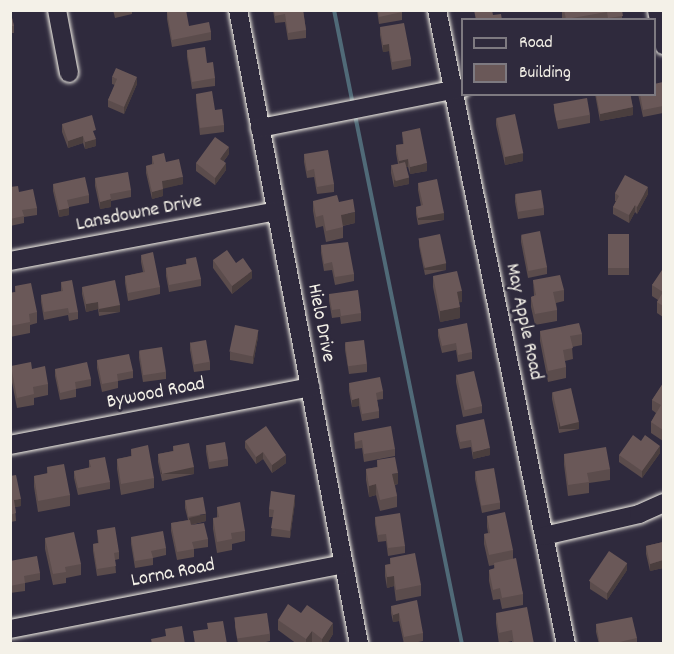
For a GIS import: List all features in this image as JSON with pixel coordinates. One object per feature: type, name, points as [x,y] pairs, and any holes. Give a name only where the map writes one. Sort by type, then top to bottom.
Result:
[{"type":"street","points":[[57,10],[69,73]]},
{"type":"street","name":"Hielo Drive","points":[[238,10],[359,644]]},
{"type":"street","name":"May Apple Road","points":[[437,10],[458,89],[566,644]]},
{"type":"street","points":[[657,10],[663,47]]},
{"type":"street","points":[[260,128],[458,89]]},
{"type":"street","name":"Lansdowne Drive","points":[[10,261],[276,211]]},
{"type":"street","name":"Bywood Road","points":[[10,445],[310,387]]},
{"type":"street","points":[[544,536],[639,514],[663,503]]},
{"type":"street","name":"Lorna Road","points":[[10,628],[344,564]]},
{"type":"building","points":[[10,10],[14,26],[10,26]]},
{"type":"building","points":[[186,10],[189,26],[209,22],[211,32],[172,40],[167,12]]},
{"type":"building","points":[[274,10],[303,10],[306,30],[288,33],[285,14],[275,16]]},
{"type":"building","points":[[378,10],[402,10],[402,12],[379,17]]},
{"type":"building","points":[[474,10],[492,10],[493,15],[501,14],[502,18],[476,18]]},
{"type":"building","points":[[564,10],[622,10],[623,16],[608,18],[607,12],[566,18]]},
{"type":"building","points":[[404,23],[411,59],[392,62],[389,44],[383,45],[380,27]]},
{"type":"building","points":[[205,47],[207,63],[213,62],[215,78],[192,82],[187,50]]},
{"type":"building","points":[[116,68],[137,77],[124,107],[108,100],[117,79],[112,77]]},
{"type":"building","points":[[663,82],[663,106],[643,110],[640,96],[656,96],[656,84]]},
{"type":"building","points":[[212,91],[215,110],[222,109],[224,125],[200,128],[196,94]]},
{"type":"building","points":[[596,96],[630,96],[633,107],[600,114]]},
{"type":"building","points":[[587,98],[590,115],[556,121],[554,104]]},
{"type":"building","points":[[515,114],[523,153],[505,157],[496,118]]},
{"type":"building","points":[[92,115],[96,139],[85,142],[83,136],[68,141],[62,124]]},
{"type":"building","points":[[420,128],[427,163],[410,167],[408,159],[399,161],[396,145],[404,144],[402,132]]},
{"type":"building","points":[[215,137],[229,147],[220,159],[226,163],[215,178],[196,163]]},
{"type":"building","points":[[328,150],[334,184],[317,187],[314,169],[307,171],[304,154]]},
{"type":"building","points":[[164,153],[166,162],[179,159],[183,177],[162,181],[163,189],[152,192],[146,166],[154,164],[152,156]]},
{"type":"building","points":[[405,162],[409,177],[396,181],[391,166]]},
{"type":"building","points":[[128,172],[131,190],[110,194],[111,199],[100,202],[95,178]]},
{"type":"building","points":[[625,175],[648,187],[637,207],[635,205],[629,215],[613,207],[619,196],[615,193]]},
{"type":"building","points":[[85,177],[89,195],[67,200],[69,208],[59,210],[53,184]]},
{"type":"building","points":[[437,179],[444,213],[418,218],[416,207],[423,205],[418,183]]},
{"type":"building","points":[[18,186],[19,192],[33,189],[37,208],[22,210],[24,216],[10,219],[10,187]]},
{"type":"building","points":[[541,190],[544,208],[518,212],[515,194]]},
{"type":"building","points":[[337,195],[339,202],[353,199],[355,212],[341,215],[343,227],[326,231],[323,215],[316,217],[313,201]]},
{"type":"building","points":[[540,231],[547,267],[528,271],[521,235]]},
{"type":"building","points":[[440,234],[446,263],[425,268],[418,239]]},
{"type":"building","points":[[608,234],[629,234],[629,268],[608,268]]},
{"type":"building","points":[[348,242],[354,274],[335,277],[332,262],[324,264],[321,245]]},
{"type":"building","points":[[227,250],[236,263],[243,258],[252,271],[232,286],[213,260]]},
{"type":"building","points":[[153,252],[160,287],[128,293],[125,276],[145,272],[141,255]]},
{"type":"building","points":[[196,257],[201,279],[169,285],[166,268],[187,264],[186,259]]},
{"type":"building","points":[[457,271],[462,291],[457,292],[460,307],[440,311],[433,276]]},
{"type":"building","points":[[663,271],[663,292],[652,285]]},
{"type":"building","points":[[560,275],[564,290],[553,292],[557,310],[535,314],[531,297],[536,295],[533,280]]},
{"type":"building","points":[[72,280],[78,312],[69,313],[68,308],[44,312],[41,295],[63,291],[61,282]]},
{"type":"building","points":[[115,280],[120,305],[99,309],[98,302],[86,304],[82,287]]},
{"type":"building","points":[[31,283],[37,312],[29,314],[30,322],[10,326],[10,293],[16,292],[15,286]]},
{"type":"building","points":[[358,290],[361,313],[341,316],[340,309],[332,310],[329,294]]},
{"type":"building","points":[[663,292],[663,306],[657,302]]},
{"type":"building","points":[[467,323],[472,352],[458,355],[456,343],[442,346],[438,329]]},
{"type":"building","points":[[579,323],[582,334],[570,336],[573,348],[563,350],[566,367],[548,371],[540,331]]},
{"type":"building","points":[[235,325],[258,330],[253,356],[229,351]]},
{"type":"building","points":[[206,340],[210,362],[194,364],[190,343]]},
{"type":"building","points":[[364,340],[367,364],[348,366],[345,342]]},
{"type":"building","points":[[162,347],[166,372],[143,375],[139,351]]},
{"type":"building","points":[[129,354],[133,371],[117,374],[118,381],[102,384],[97,360]]},
{"type":"building","points":[[31,362],[32,369],[45,366],[48,384],[33,387],[34,394],[17,398],[11,366]]},
{"type":"building","points":[[87,362],[91,379],[75,382],[76,389],[60,393],[55,369]]},
{"type":"building","points":[[474,371],[482,406],[465,410],[456,375]]},
{"type":"building","points":[[380,377],[383,391],[376,393],[379,411],[362,414],[359,398],[352,400],[349,383]]},
{"type":"building","points":[[663,383],[663,430],[651,422],[661,405],[652,400]]},
{"type":"building","points":[[571,388],[579,422],[560,426],[552,392]]},
{"type":"building","points":[[484,419],[490,448],[473,452],[471,440],[460,442],[456,425]]},
{"type":"building","points":[[266,426],[286,455],[272,465],[263,452],[256,457],[245,441]]},
{"type":"building","points":[[391,426],[395,449],[364,454],[362,440],[355,442],[354,433]]},
{"type":"building","points":[[633,435],[641,441],[645,435],[660,446],[642,471],[619,455]]},
{"type":"building","points":[[225,442],[228,459],[209,462],[206,445]]},
{"type":"building","points":[[189,443],[194,467],[162,474],[158,454],[174,451],[173,446]]},
{"type":"building","points":[[148,445],[154,478],[121,484],[117,459],[132,456],[131,449]]},
{"type":"building","points":[[606,447],[610,469],[587,473],[589,482],[568,485],[564,454]]},
{"type":"building","points":[[105,457],[110,482],[78,488],[74,471],[91,467],[89,460]]},
{"type":"building","points":[[395,457],[398,473],[392,474],[397,496],[380,500],[376,484],[369,486],[366,469],[378,467],[377,460]]},
{"type":"building","points":[[64,464],[70,495],[38,501],[34,476],[48,473],[47,467]]},
{"type":"building","points":[[494,468],[500,502],[481,506],[475,471]]},
{"type":"building","points":[[16,475],[21,499],[14,500],[16,513],[10,515],[10,476]]},
{"type":"building","points":[[271,491],[295,495],[290,531],[271,528],[274,510],[269,509]]},
{"type":"building","points":[[203,497],[206,514],[188,517],[185,500]]},
{"type":"building","points":[[240,502],[245,531],[231,533],[232,539],[217,542],[213,518],[219,517],[217,507]]},
{"type":"building","points":[[505,512],[513,550],[489,555],[484,534],[490,533],[487,516]]},
{"type":"building","points":[[400,513],[405,546],[388,548],[386,534],[378,535],[375,517]]},
{"type":"building","points":[[190,520],[191,525],[204,523],[208,539],[192,542],[194,549],[177,552],[171,523]]},
{"type":"building","points":[[115,527],[119,552],[114,553],[116,566],[97,569],[93,544],[99,543],[97,530]]},
{"type":"building","points":[[163,531],[166,548],[151,551],[153,558],[135,561],[131,537]]},
{"type":"building","points":[[74,532],[81,564],[65,567],[66,572],[53,574],[45,538]]},
{"type":"building","points":[[663,542],[663,560],[650,564],[646,546]]},
{"type":"building","points":[[609,551],[627,563],[607,593],[589,581]]},
{"type":"building","points":[[415,553],[421,585],[396,590],[394,576],[387,577],[385,565],[391,564],[390,558]]},
{"type":"building","points":[[37,556],[40,573],[24,576],[25,583],[10,586],[10,561]]},
{"type":"building","points":[[516,558],[523,594],[502,598],[500,588],[493,590],[489,570],[495,568],[494,563]]},
{"type":"building","points":[[417,600],[423,633],[404,637],[399,613],[393,615],[391,606]]},
{"type":"building","points":[[288,604],[301,613],[307,605],[333,623],[322,639],[312,631],[306,639],[278,620]]},
{"type":"building","points":[[527,607],[534,644],[514,644],[512,630],[499,633],[496,613]]},
{"type":"building","points":[[267,613],[270,634],[237,638],[234,618]]},
{"type":"building","points":[[632,617],[637,638],[600,644],[596,624]]},
{"type":"building","points":[[223,621],[227,644],[195,644],[193,631],[208,629],[207,623]]},
{"type":"building","points":[[182,626],[185,644],[152,644],[151,639],[166,636],[165,629]]},
{"type":"waterway","points":[[334,10],[353,105]]},
{"type":"waterway","points":[[355,115],[462,644]]}]
